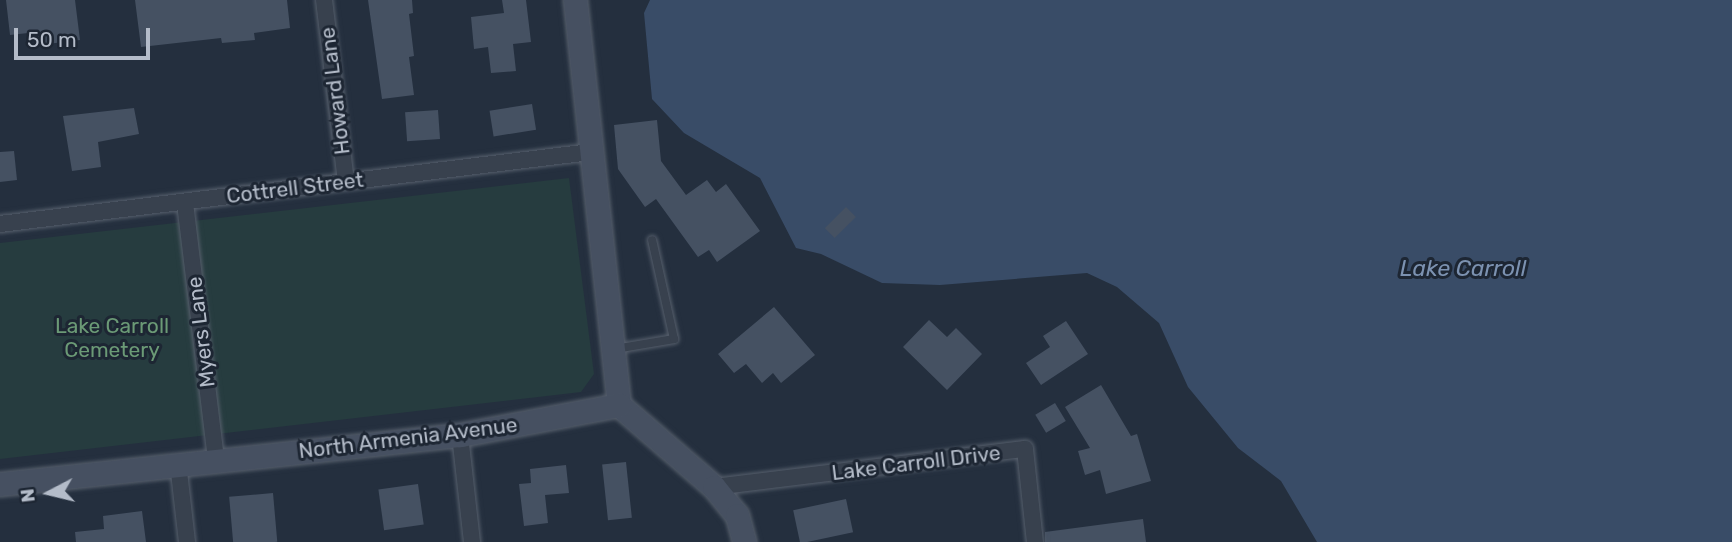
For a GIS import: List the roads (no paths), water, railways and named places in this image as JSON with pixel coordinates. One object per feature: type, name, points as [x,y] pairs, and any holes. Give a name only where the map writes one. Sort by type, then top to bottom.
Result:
[{"type":"main road","points":[[575,0],[619,405],[714,487],[737,515],[744,542]]},
{"type":"main road","name":"North Armenia Avenue","points":[[0,484],[460,435],[619,405]]},
{"type":"street","name":"Howard Lane","points":[[324,0],[346,182]]},
{"type":"street","name":"Cottrell Street","points":[[0,224],[591,152]]},
{"type":"street","name":"Myers Lane","points":[[185,203],[216,461]]},
{"type":"street","points":[[460,435],[472,542]]},
{"type":"street","name":"Lake Carroll Drive","points":[[714,487],[1025,449],[1035,542]]},
{"type":"street","points":[[178,463],[187,542]]},
{"type":"lane","points":[[612,349],[674,339],[652,240]]},
{"type":"water","name":"Lake Carroll","points":[[650,0],[1732,0],[1732,542],[1317,542],[1281,481],[1238,448],[1188,387],[1159,323],[1117,287],[1087,273],[940,285],[882,283],[821,254],[796,248],[760,178],[684,133],[652,99],[644,13]]},
{"type":"park label","name":"Lake Carroll Cemetery","points":[[112,338]]}]
